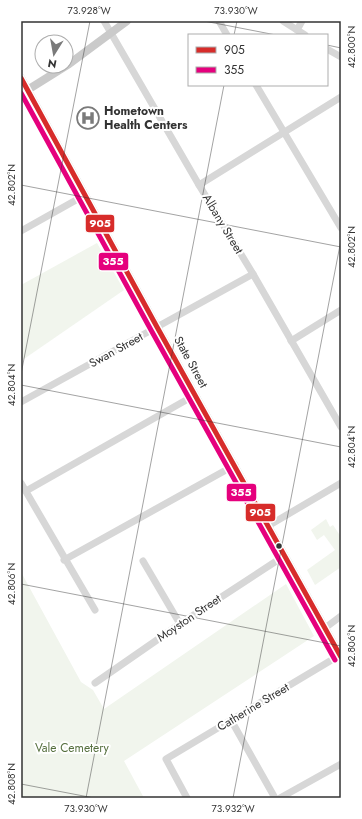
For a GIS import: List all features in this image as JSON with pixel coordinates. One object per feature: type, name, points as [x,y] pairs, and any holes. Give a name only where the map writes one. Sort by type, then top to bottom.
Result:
[{"type":"main road","points":[[24,92],[69,64],[127,21]]},
{"type":"main road","name":"State Street","points":[[21,78],[24,92],[85,195],[340,656]]},
{"type":"street","name":"Albany Street","points":[[104,21],[341,427]]},
{"type":"street","points":[[219,21],[226,34]]},
{"type":"street","points":[[283,21],[303,34]]},
{"type":"street","points":[[297,30],[302,21]]},
{"type":"street","points":[[328,50],[341,57]]},
{"type":"street","points":[[257,86],[341,228]]},
{"type":"street","points":[[199,185],[341,97]]},
{"type":"street","points":[[21,231],[85,195]]},
{"type":"street","name":"Swan Street","points":[[21,402],[253,274]]},
{"type":"street","points":[[291,341],[341,310]]},
{"type":"street","points":[[26,491],[195,395]]},
{"type":"street","points":[[64,560],[235,465]]},
{"type":"street","points":[[21,483],[64,560],[95,610]]},
{"type":"street","points":[[268,526],[341,483]]},
{"type":"street","name":"Moyston Street","points":[[95,683],[180,624],[284,556]]},
{"type":"street","points":[[144,561],[180,624]]},
{"type":"street","points":[[325,628],[341,616]]},
{"type":"street","name":"Catherine Street","points":[[187,798],[166,760],[340,656]]},
{"type":"street","points":[[231,720],[275,798]]},
{"type":"street","points":[[280,798],[341,764]]},
{"type":"green space","points":[[97,243],[124,290],[21,361],[21,285]]},
{"type":"green space","points":[[326,519],[330,527],[333,525],[341,537],[341,567],[315,585],[307,570],[335,550],[324,535],[317,540],[311,530]]},
{"type":"green space","name":"Vale Cemetery","points":[[21,572],[81,682],[93,690],[104,709],[286,584],[314,636],[124,761],[144,798],[21,798]]},
{"type":"transit line","name":"905","points":[[21,78],[157,327],[341,657]]},
{"type":"transit line","name":"355","points":[[21,93],[335,660]]},
{"type":"place","name":"Hometown Health Centers","points":[[88,118]]}]
